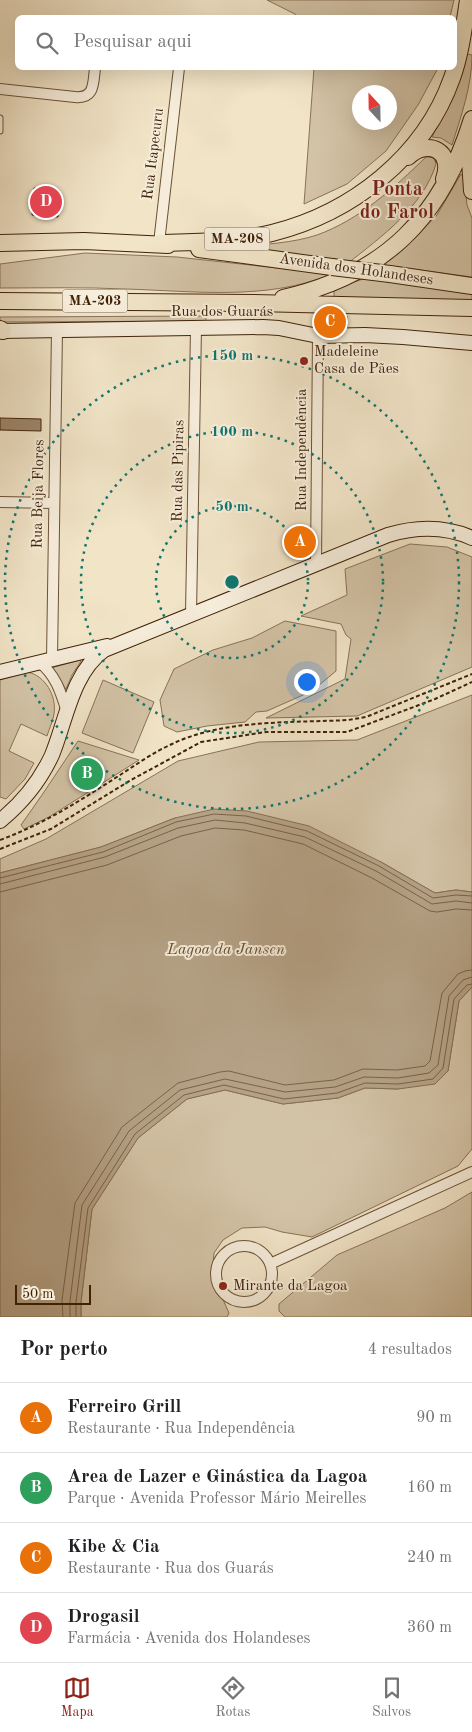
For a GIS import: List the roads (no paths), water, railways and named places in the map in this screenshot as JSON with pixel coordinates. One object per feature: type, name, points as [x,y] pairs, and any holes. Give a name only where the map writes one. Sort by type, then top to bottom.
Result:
[{"type":"main road","name":"MA-208","points":[[457,60],[468,0]]},
{"type":"main road","name":"MA-208","points":[[159,244],[223,240],[272,233],[313,219],[352,199],[393,168],[415,143],[446,92],[454,70]]},
{"type":"main road","points":[[254,303],[313,290],[361,269],[399,242],[434,202],[452,172],[472,119]]},
{"type":"main road","points":[[472,134],[470,160],[472,191]]},
{"type":"main road","points":[[352,199],[386,177],[413,152],[426,147],[439,151],[447,163],[446,171],[434,202]]},
{"type":"main road","points":[[0,255],[84,241]]},
{"type":"main road","name":"Avenida dos Holandeses","points":[[0,243],[84,241],[159,244],[472,286]]},
{"type":"main road","name":"Avenida dos Holandeses","points":[[3,301],[254,303],[472,308]]},
{"type":"main road","name":"Rua dos Guarás","points":[[1,331],[264,327],[318,336],[403,337],[472,343]]},
{"type":"main road","points":[[0,820],[16,808],[36,782],[52,755],[79,683],[88,666],[99,654],[120,643],[388,535],[406,530],[431,529],[456,532],[472,538]]},
{"type":"main road","points":[[0,672],[120,643]]},
{"type":"street","points":[[0,89],[86,97],[90,94],[92,88],[94,70]]},
{"type":"street","name":"Rua Itapecuru","points":[[159,244],[179,70]]},
{"type":"street","name":"Rua das Pipiras","points":[[191,614],[196,328]]},
{"type":"street","name":"Rua Beija Flores","points":[[46,661],[54,503],[57,330]]},
{"type":"street","name":"Rua Independência","points":[[316,563],[318,336]]},
{"type":"street","points":[[0,502],[54,503]]},
{"type":"street","points":[[46,661],[50,672],[56,680],[67,712]]},
{"type":"street","points":[[270,1264],[472,1172]]},
{"type":"street","points":[[243,1246],[254,1248],[264,1254],[270,1264],[272,1275],[269,1287],[261,1296],[251,1301],[239,1301],[228,1297],[218,1283],[216,1272],[219,1261],[232,1249],[243,1246]]},
{"type":"lane","points":[[0,118],[0,131]]},
{"type":"water","name":"Lagoa da Jansen","points":[[214,809],[247,811],[309,826],[381,862],[435,893],[456,890],[472,892],[472,987],[459,1001],[448,1071],[435,1084],[398,1089],[365,1088],[338,1098],[283,1104],[225,1090],[187,1099],[138,1138],[92,1209],[81,1302],[81,1317],[0,1317],[0,873],[101,847],[175,818]]},
{"type":"place","name":"Drogasil","points":[[46,202]]},
{"type":"place","name":"Kibe & Cia","points":[[330,322]]},
{"type":"place","name":"Madeleine Casa de Pães","points":[[304,361]]},
{"type":"place","name":"Ferreiro Grill","points":[[300,542]]},
{"type":"place","name":"Area de Lazer e Ginástica da Lagoa","points":[[87,774]]},
{"type":"place","name":"Mirante da Lagoa","points":[[223,1286]]},
{"type":"district","name":"Ponta do Farol","points":[[397,202]]}]
